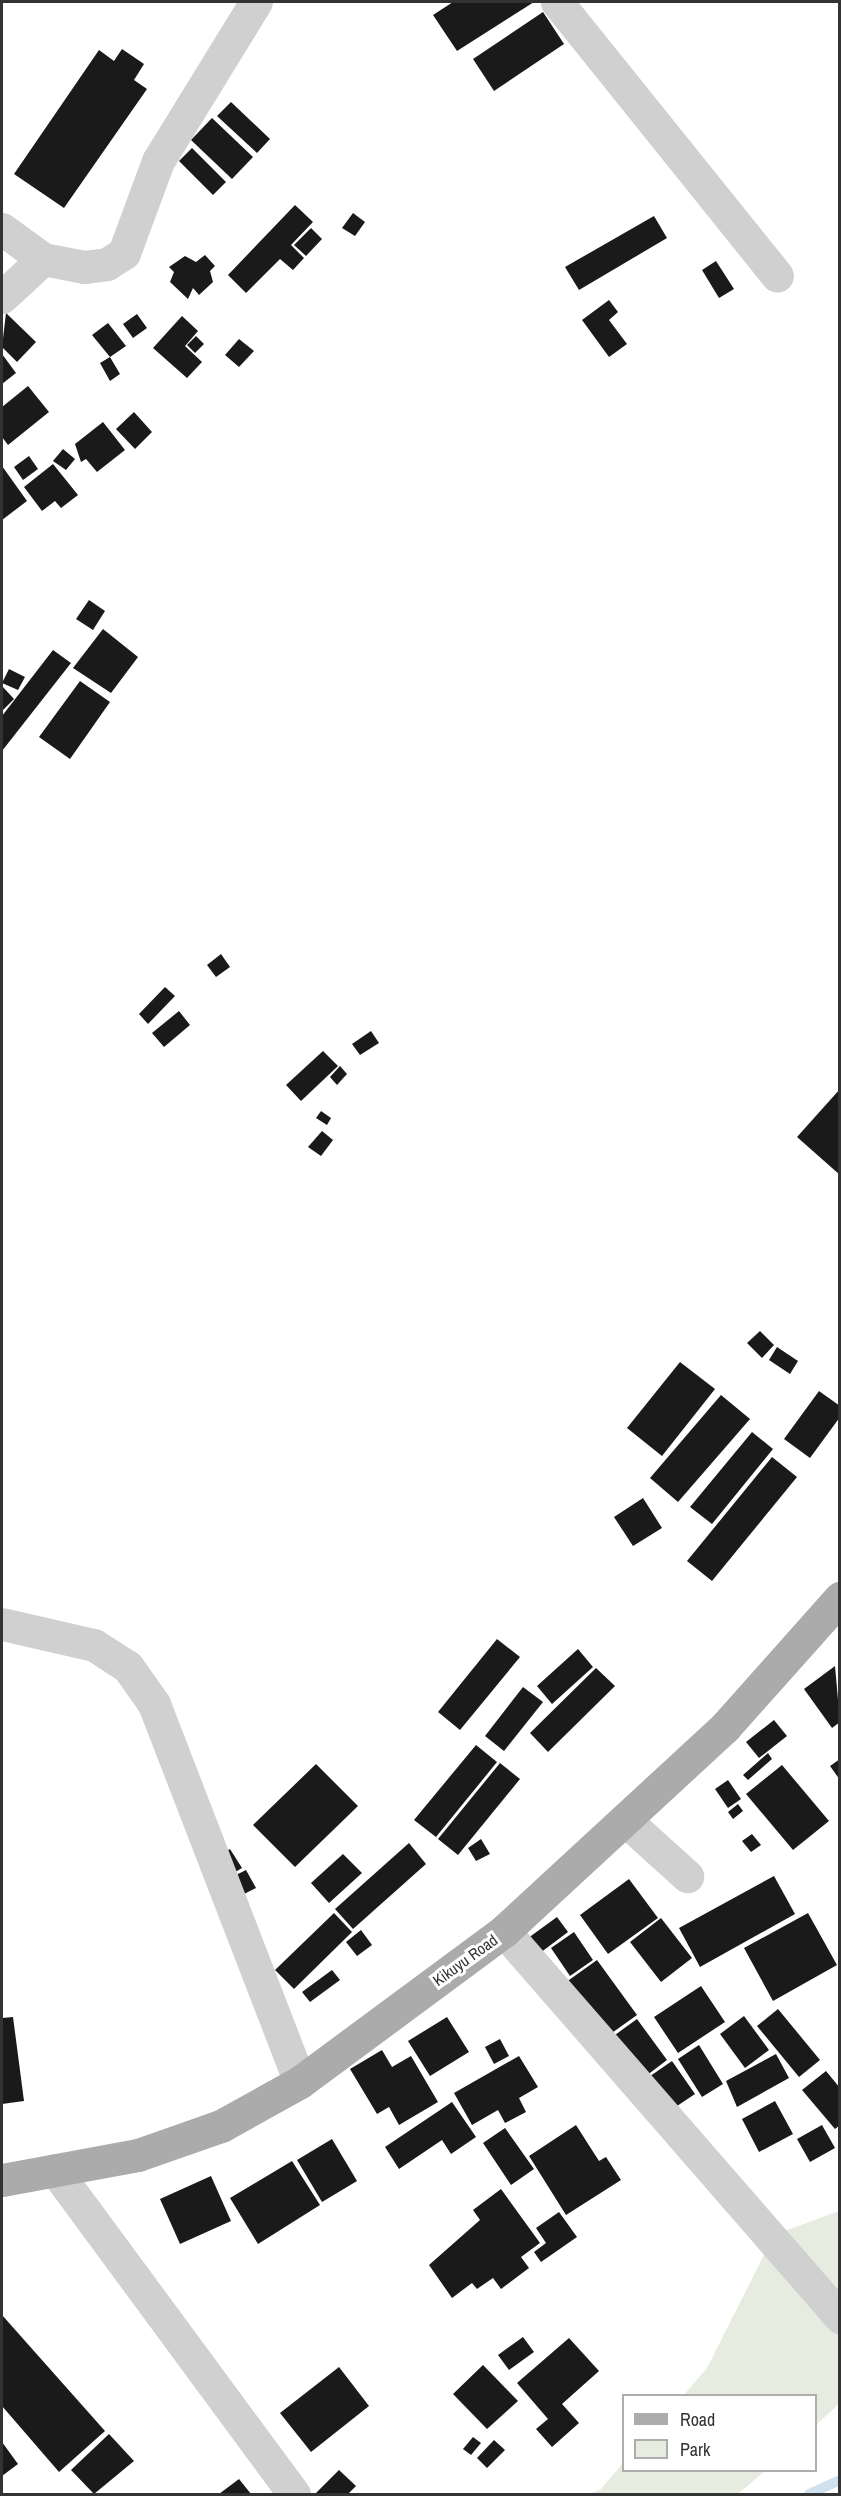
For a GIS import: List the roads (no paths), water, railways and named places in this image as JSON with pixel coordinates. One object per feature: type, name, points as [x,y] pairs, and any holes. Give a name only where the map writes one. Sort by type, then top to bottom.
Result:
[{"type":"main road","name":"Kikuyu Road","points":[[2,2180],[138,2155],[201,2133],[300,2082],[504,1931],[725,1726],[840,1598]]},
{"type":"street","points":[[2,229],[44,259],[84,267],[107,264],[124,253],[158,161],[256,2]]},
{"type":"street","points":[[557,2],[777,276]]},
{"type":"street","points":[[2,297],[44,259]]},
{"type":"street","points":[[2,1624],[94,1645],[128,1667],[154,1704],[300,2082]]},
{"type":"street","points":[[625,1820],[687,1876]]},
{"type":"street","points":[[504,1931],[840,2317]]},
{"type":"street","points":[[55,2170],[294,2494]]},
{"type":"waterway","points":[[809,2494],[840,2480]]}]
